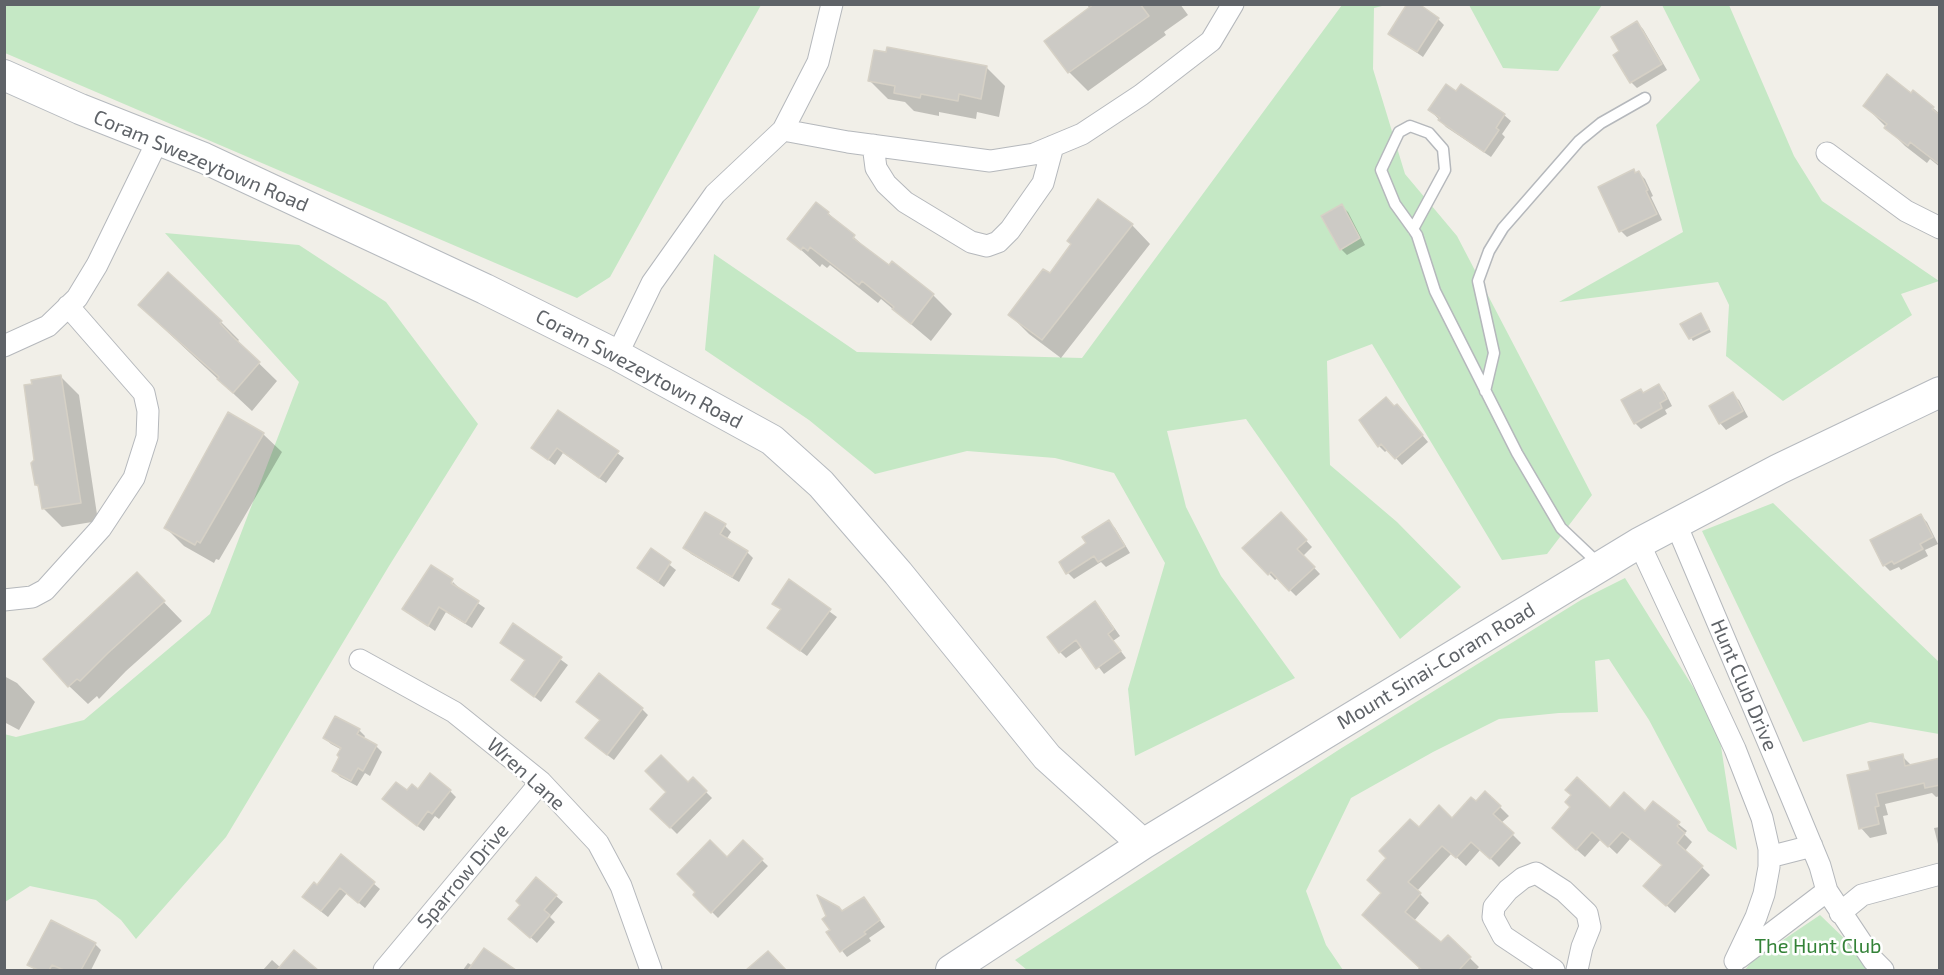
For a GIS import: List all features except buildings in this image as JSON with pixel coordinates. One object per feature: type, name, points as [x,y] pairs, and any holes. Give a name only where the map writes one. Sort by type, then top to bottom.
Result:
[{"type":"street","points":[[617,356],[652,283],[715,194],[783,130],[818,62],[832,4]]},
{"type":"street","points":[[783,130],[990,161],[1034,154],[1082,134],[1141,95],[1211,40],[1233,4]]},
{"type":"street","name":"Coram Swezeytown Road","points":[[4,75],[80,109],[204,158],[485,289],[617,356],[772,440],[821,484],[1047,757],[1143,844]]},
{"type":"street","points":[[4,346],[48,326],[77,297],[97,265],[158,140]]},
{"type":"street","points":[[873,145],[876,168],[886,184],[905,202],[971,242],[987,246],[998,242],[1010,230],[1043,183],[1053,146]]},
{"type":"street","points":[[1827,153],[1906,211],[1940,228]]},
{"type":"street","points":[[4,600],[32,597],[45,590],[101,528],[134,478],[147,436],[148,411],[144,393],[68,306]]},
{"type":"street","name":"Mount Sinai-Coram Road","points":[[951,970],[1143,844],[1639,543],[1779,469],[1940,392]]},
{"type":"street","name":"Hunt Club Drive","points":[[1676,524],[1812,846],[1827,891],[1873,960],[1883,970]]},
{"type":"street","name":"Hunt Club Drive","points":[[1639,543],[1735,748],[1762,818],[1769,857],[1764,894],[1731,966]]},
{"type":"street","name":"Wren Lane","points":[[360,660],[453,712],[541,782],[598,843],[621,886],[651,970]]},
{"type":"street","name":"Sparrow Drive","points":[[384,970],[541,782]]},
{"type":"street","points":[[1769,857],[1812,846]]},
{"type":"street","points":[[1554,970],[1503,936],[1493,917],[1494,907],[1508,890],[1523,878],[1536,873],[1564,891],[1587,913],[1590,927],[1582,946],[1577,970]]},
{"type":"street","points":[[1840,913],[1862,895],[1940,874]]},
{"type":"street","name":"Hunt Club Drive","points":[[1731,966],[1827,891]]},
{"type":"lane","points":[[1485,391],[1494,353],[1478,281],[1489,251],[1503,228],[1579,141],[1601,123],[1645,98]]},
{"type":"lane","points":[[1413,229],[1445,170],[1443,149],[1429,133],[1410,126],[1399,132],[1381,170],[1395,204],[1417,235],[1435,291],[1517,453],[1561,528],[1601,566]]},
{"type":"green space","points":[[5,4],[761,5],[610,277],[577,298],[5,53]]},
{"type":"green space","points":[[1342,5],[1386,5],[1374,8],[1373,69],[1405,174],[1457,236],[1592,495],[1547,554],[1502,560],[1372,344],[1327,361],[1330,465],[1397,522],[1461,587],[1400,639],[1246,419],[1167,431],[1186,507],[1221,576],[1295,678],[1135,756],[1128,689],[1165,563],[1114,473],[1055,458],[967,451],[875,474],[809,420],[705,350],[714,254],[857,352],[1082,358]]},
{"type":"green space","points":[[1469,5],[1602,5],[1558,71],[1503,68]]},
{"type":"green space","points":[[1662,5],[1729,5],[1794,156],[1822,201],[1939,281],[1901,294],[1912,315],[1783,401],[1726,356],[1729,305],[1718,282],[1559,302],[1683,232],[1656,125],[1700,80]]},
{"type":"green space","points":[[165,233],[299,245],[386,302],[478,424],[389,566],[226,837],[136,939],[121,920],[96,900],[30,886],[5,902],[4,734],[16,737],[84,720],[210,614],[299,382]]},
{"type":"green space","points":[[1773,503],[1939,662],[1939,734],[1870,722],[1803,742],[1702,531]]},
{"type":"green space","points":[[1625,578],[1718,727],[1737,850],[1708,831],[1649,720],[1609,659],[1595,661],[1598,712],[1499,719],[1433,752],[1351,798],[1306,891],[1326,945],[1343,970],[1027,970],[1015,960],[1340,749],[1581,600]]},
{"type":"green space","name":"The Hunt Club","points":[[1820,915],[1877,970],[1745,970],[1752,961]]}]
